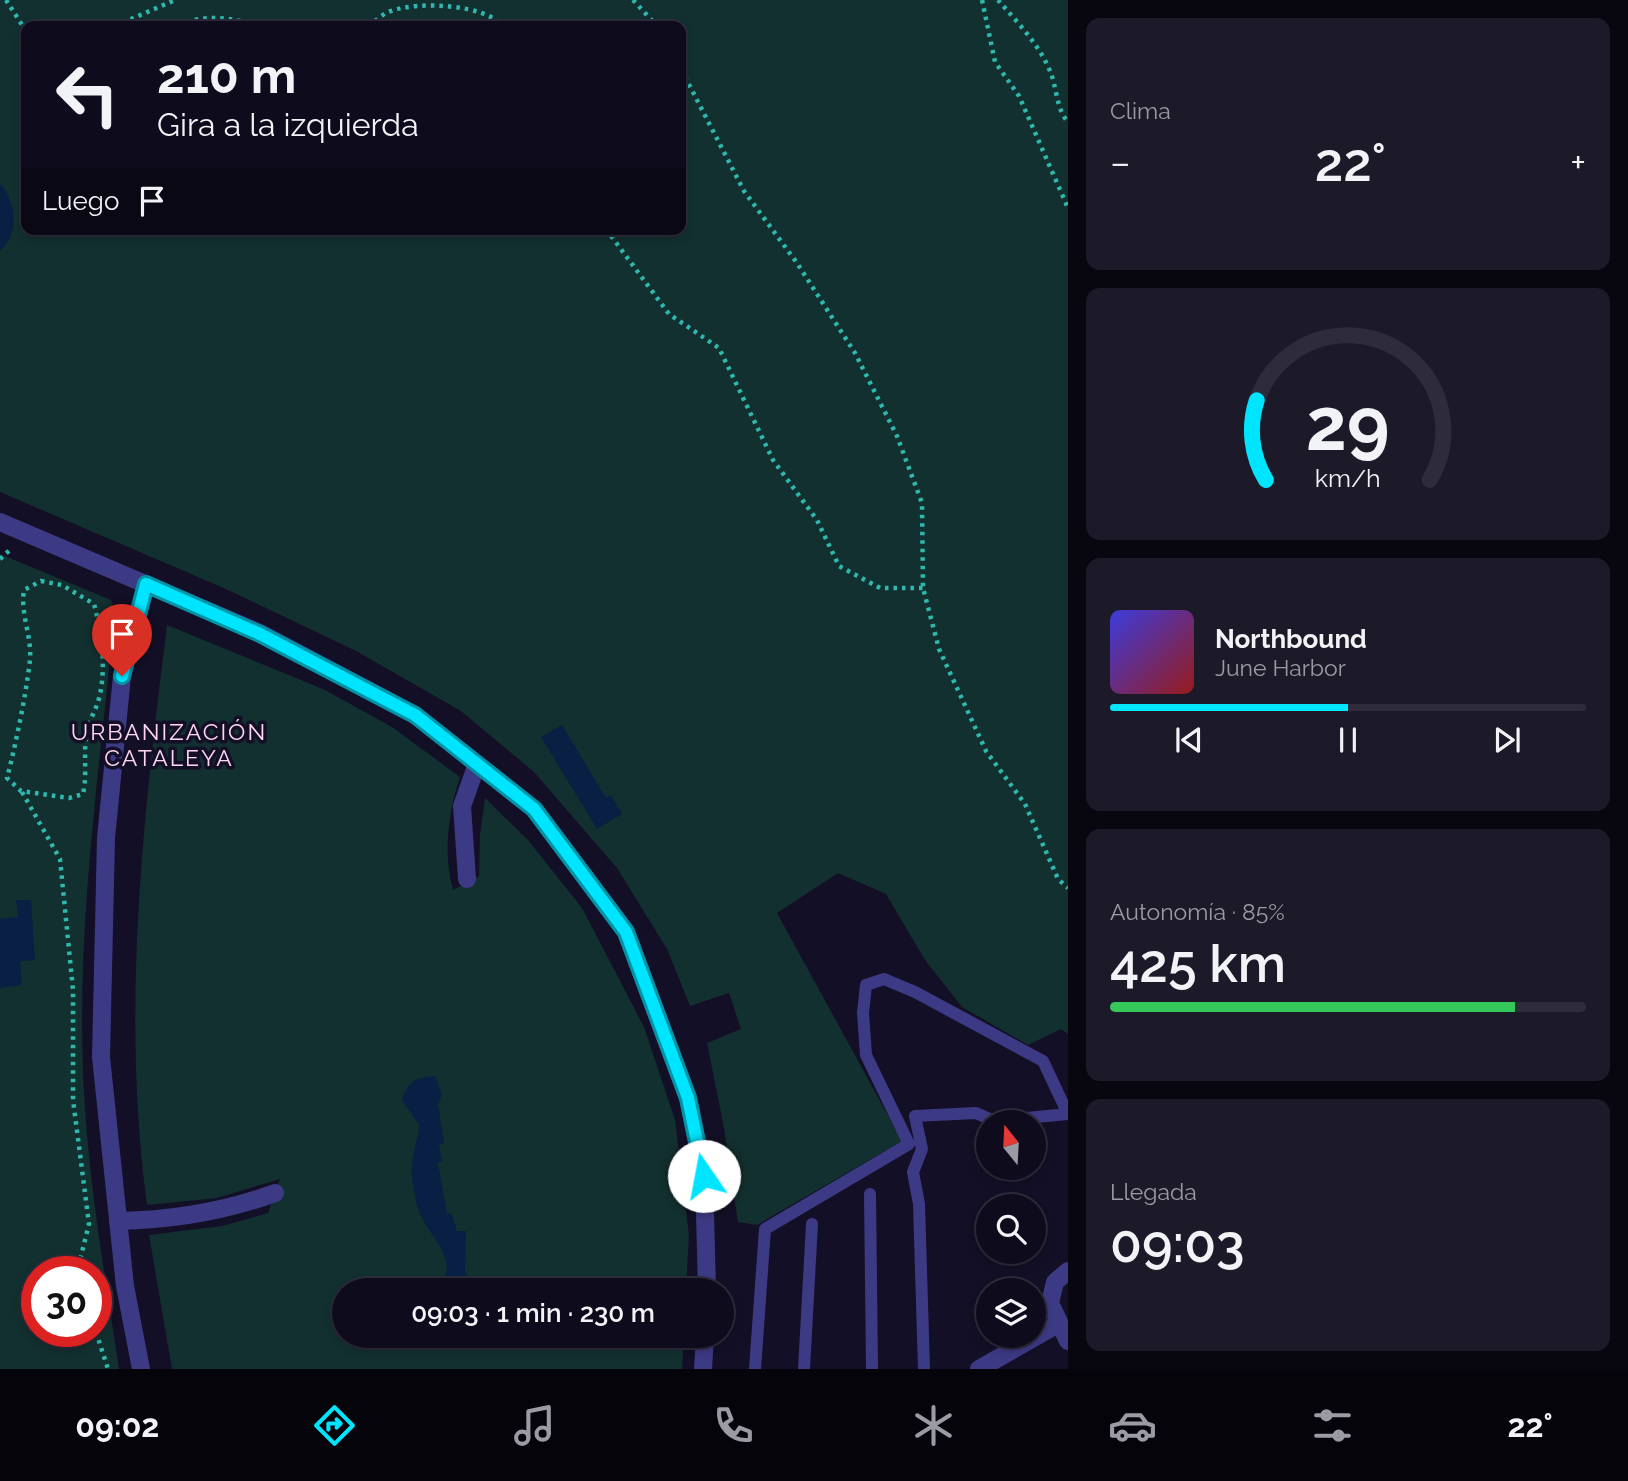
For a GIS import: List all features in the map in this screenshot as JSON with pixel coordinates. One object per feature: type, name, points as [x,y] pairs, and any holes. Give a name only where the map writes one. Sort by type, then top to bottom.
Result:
[{"type":"street","points":[[0,522],[260,634],[415,715],[534,809],[626,932],[688,1098],[704,1176],[707,1278]]},
{"type":"street","points":[[141,1369],[125,1286],[100,1057],[106,838],[122,676],[146,584]]},
{"type":"street","points":[[467,879],[462,806],[478,764]]},
{"type":"street","points":[[118,1221],[172,1220],[235,1208],[275,1193]]},
{"type":"street","points":[[1068,1271],[1055,1282],[1050,1303],[1068,1341]]},
{"type":"street","points":[[979,1369],[1058,1324]]},
{"type":"street","points":[[704,1369],[705,1348]]},
{"type":"lane","points":[[755,1369],[765,1230],[909,1144],[866,1055],[863,1013],[866,985],[884,979],[915,992],[1043,1061],[1068,1114],[993,1121],[976,1113],[915,1116],[922,1150],[913,1172],[919,1204],[924,1369]]},
{"type":"lane","points":[[870,1194],[872,1369]]},
{"type":"lane","points":[[804,1369],[811,1224]]},
{"type":"path","points":[[6,0],[21,23]]},
{"type":"path","points":[[127,21],[175,0]]},
{"type":"path","points":[[633,0],[652,21]]},
{"type":"path","points":[[982,0],[995,62],[1019,96],[1068,208]]},
{"type":"path","points":[[998,0],[1029,36],[1050,70],[1061,112],[1068,122]]},
{"type":"path","points":[[375,21],[391,10],[452,5],[499,21]]},
{"type":"path","points":[[195,21],[221,18],[239,21]]},
{"type":"path","points":[[686,79],[744,191],[797,263],[855,353],[897,436],[922,503],[923,588],[939,649],[986,751],[1025,803],[1058,879],[1068,888]]},
{"type":"path","points":[[610,235],[668,314],[719,348],[774,460],[817,520],[839,566],[880,588],[923,588]]},
{"type":"path","points":[[21,791],[69,799],[83,794],[88,774],[87,730],[99,700],[102,650],[94,604],[62,585],[41,581],[24,590],[22,605],[28,627],[30,659],[6,778],[21,791],[60,859],[73,990],[73,1100],[89,1224],[81,1256]]},
{"type":"path","points":[[101,1347],[108,1369]]},
{"type":"green space","points":[[0,0],[1068,0],[1068,1034],[1061,1029],[1028,1045],[962,1007],[925,960],[886,894],[838,873],[777,913],[902,1141],[757,1225],[738,1222],[724,1128],[707,1043],[741,1029],[729,993],[690,1006],[667,949],[617,868],[534,772],[461,711],[356,651],[226,589],[0,492]]},
{"type":"green space","points":[[0,554],[111,600],[115,610],[90,850],[83,970],[84,1091],[102,1256],[21,1256],[21,1347],[112,1347],[112,1323],[119,1369],[0,1369]]},
{"type":"green space","points":[[167,625],[325,690],[392,727],[460,777],[448,834],[448,862],[453,890],[479,876],[480,835],[485,798],[528,840],[582,908],[644,1027],[675,1120],[689,1235],[687,1278],[332,1278],[332,1348],[683,1348],[682,1369],[172,1369],[149,1235],[222,1226],[268,1213],[280,1179],[217,1198],[147,1205],[139,1132],[136,987],[138,915],[150,770]]},
{"type":"water","points":[[0,184],[10,199],[13,227],[11,236],[0,250]]},
{"type":"water","points":[[562,725],[606,798],[611,795],[622,814],[597,829],[541,737]]},
{"type":"water","points":[[16,900],[31,900],[35,960],[20,961],[22,985],[0,988],[0,919],[18,917]]},
{"type":"water","points":[[435,1076],[442,1094],[438,1104],[444,1143],[439,1144],[442,1161],[438,1163],[447,1213],[452,1214],[457,1231],[466,1231],[467,1278],[444,1278],[446,1262],[443,1253],[416,1203],[412,1162],[419,1125],[402,1100],[413,1081]]},
{"type":"district","name":"URBANIZACIÓN CATALEYA","points":[[169,744]]},
{"type":"route","points":[[122,676],[146,584],[260,634],[415,715],[534,809],[626,932],[688,1098],[704,1176]]}]
